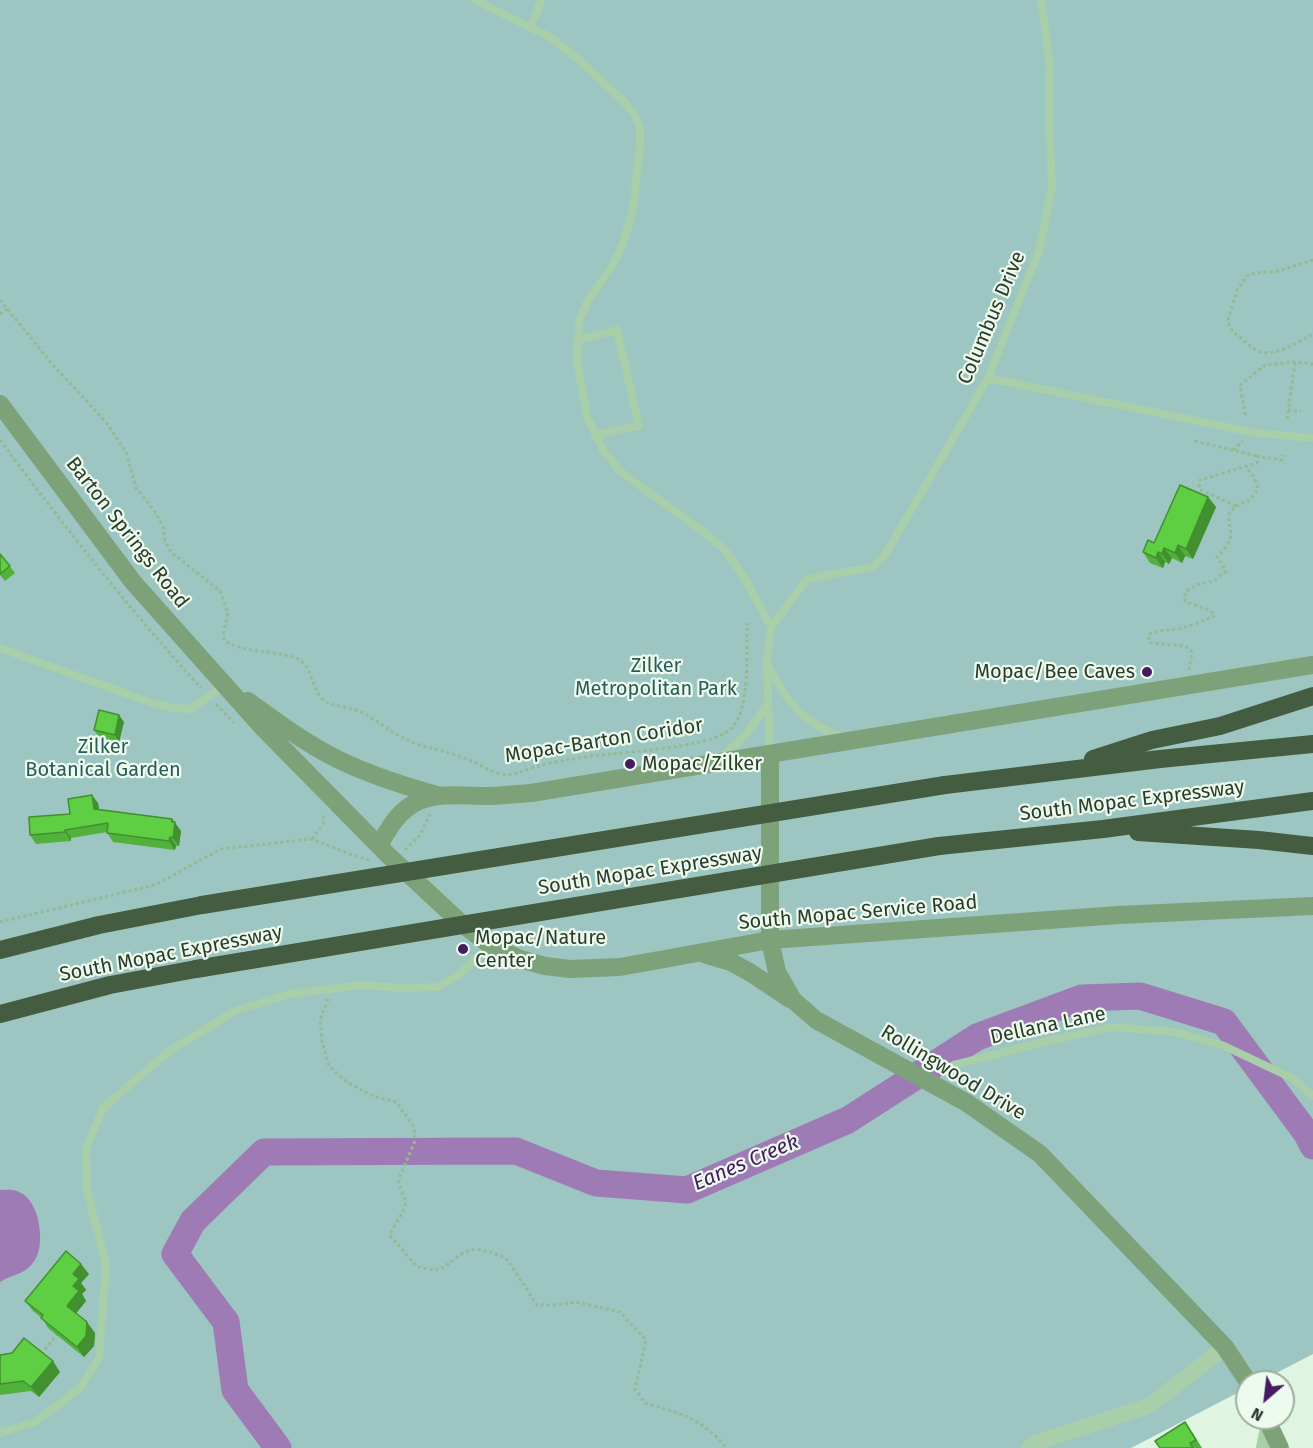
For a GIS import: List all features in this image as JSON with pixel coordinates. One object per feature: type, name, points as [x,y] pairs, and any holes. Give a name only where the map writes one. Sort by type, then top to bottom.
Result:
[{"type":"highway","points":[[1054,772],[1152,740],[1220,726],[1313,696]]},
{"type":"highway","name":"South Mopac Expressway","points":[[0,950],[99,926],[202,905],[945,785],[1313,744]]},
{"type":"highway","name":"South Mopac Expressway","points":[[0,1014],[110,985],[196,969],[939,846],[1103,829],[1313,801]]},
{"type":"highway","points":[[1103,829],[1313,846]]},
{"type":"main road","name":"Barton Springs Road","points":[[0,404],[133,582],[262,728],[378,853]]},
{"type":"main road","points":[[378,853],[396,819],[407,808],[421,800],[439,795],[492,796],[531,793],[1313,665]]},
{"type":"main road","name":"Barton Springs Road","points":[[225,685],[301,738],[348,765],[412,788],[439,795]]},
{"type":"main road","name":"Rollingwood Drive","points":[[770,755],[770,940],[777,972],[793,1000],[816,1020],[967,1103],[1040,1154],[1225,1347],[1240,1370]]},
{"type":"main road","name":"South Mopac Service Road","points":[[378,853],[490,945],[520,959],[545,966],[570,969],[620,967],[770,940],[1119,915],[1313,906]]},
{"type":"main road","points":[[699,952],[731,962],[793,1000]]},
{"type":"main road","points":[[1271,1430],[1280,1448]]},
{"type":"street","points":[[1029,1448],[1034,1443],[1149,1406],[1225,1347]]},
{"type":"street","points":[[1264,1448],[1266,1430]]},
{"type":"lane","points":[[475,0],[548,36],[576,57],[624,102],[634,114],[640,128],[633,209],[623,243],[613,265],[587,302],[579,322],[577,360],[587,417],[611,462],[621,472],[725,549],[744,577],[771,627],[767,663],[770,755]]},
{"type":"lane","points":[[531,27],[541,0]]},
{"type":"lane","name":"Columbus Drive","points":[[771,627],[807,579],[873,567],[885,555],[988,378],[1039,250],[1052,187],[1049,116],[1050,65],[1041,0]]},
{"type":"lane","points":[[578,340],[617,330],[639,426],[595,435]]},
{"type":"lane","points":[[988,378],[1256,433],[1313,438]]},
{"type":"lane","points":[[0,648],[152,704],[173,708],[190,709],[225,685]]},
{"type":"lane","points":[[767,663],[783,694],[806,719],[829,733],[851,740]]},
{"type":"lane","points":[[711,763],[736,746],[768,703]]},
{"type":"lane","points":[[0,1433],[35,1422],[80,1388],[99,1358],[106,1264],[87,1190],[86,1149],[103,1108],[168,1052],[235,1011],[290,994],[361,985],[401,988],[438,987],[460,974],[490,945]]},
{"type":"lane","name":"Dellana Lane","points":[[954,1065],[1112,1027],[1174,1032],[1222,1045],[1292,1078],[1313,1096]]},
{"type":"path","points":[[1313,260],[1279,271],[1247,276],[1238,288],[1228,324],[1256,350],[1263,352],[1272,352],[1295,344],[1313,334]]},
{"type":"path","name":"Mopac-Barton Coridor","points":[[0,300],[53,365],[106,422],[126,452],[136,488],[156,513],[171,552],[208,579],[220,591],[228,613],[223,635],[225,641],[249,650],[298,659],[309,670],[318,693],[326,702],[364,713],[396,735],[465,758],[498,773],[508,774],[518,774],[531,768],[571,759],[683,745],[720,736],[732,728],[739,716],[744,695],[747,623]]},
{"type":"path","points":[[0,314],[7,309]]},
{"type":"path","points":[[1287,419],[1295,362]]},
{"type":"path","points":[[1245,415],[1240,385],[1265,365],[1295,362],[1313,364]]},
{"type":"path","points":[[1288,410],[1301,411]]},
{"type":"path","points":[[1233,450],[1245,438]]},
{"type":"path","points":[[1194,441],[1282,460],[1283,454]]},
{"type":"path","points":[[1236,506],[1199,489],[1200,480],[1257,463],[1258,456]]},
{"type":"path","points":[[1189,671],[1192,652],[1185,646],[1150,643],[1148,635],[1160,629],[1178,630],[1208,620],[1215,615],[1210,610],[1193,606],[1185,601],[1185,592],[1199,584],[1214,580],[1226,571],[1217,557],[1229,543],[1232,531],[1228,518],[1231,510],[1250,500],[1258,489],[1254,477],[1246,467]]},
{"type":"path","points":[[404,850],[420,836],[439,795]]},
{"type":"path","points":[[312,840],[323,824],[324,813]]},
{"type":"path","points":[[0,922],[155,885],[221,849],[312,840],[354,856],[378,853]]},
{"type":"path","points":[[331,989],[320,1020],[322,1041],[329,1066],[347,1082],[373,1096],[396,1102],[414,1127],[415,1141],[398,1185],[405,1203],[404,1210],[390,1235],[402,1250],[416,1266],[435,1270],[444,1267],[464,1252],[475,1249],[490,1252],[506,1258],[537,1305],[576,1302],[620,1312],[646,1340],[635,1389],[645,1403],[685,1414],[717,1437],[726,1448]]},
{"type":"path","points":[[40,1355],[57,1335]]},
{"type":"green space","name":"Zilker Metropolitan Park","points":[[0,0],[1313,0],[1313,1354],[1282,1370],[1235,1370],[1235,1394],[1131,1448],[0,1448]]},
{"type":"shaded area","points":[[0,1190],[14,1190],[26,1196],[39,1222],[40,1243],[35,1260],[31,1265],[23,1272],[0,1282]]},
{"type":"building","points":[[1180,485],[1208,497],[1186,549],[1178,545],[1175,553],[1164,548],[1162,554],[1158,552],[1156,558],[1143,552],[1148,540],[1154,543]]},
{"type":"building","points":[[0,554],[10,566],[0,574]]},
{"type":"building","points":[[99,710],[119,715],[115,735],[94,730]]},
{"type":"building","points":[[92,795],[94,809],[172,819],[172,822],[175,822],[173,838],[170,837],[169,841],[107,833],[108,823],[65,830],[65,832],[30,835],[29,817],[70,814],[68,799]]},
{"type":"building","points":[[66,1251],[81,1264],[73,1274],[79,1279],[73,1286],[79,1291],[67,1306],[87,1322],[86,1336],[77,1347],[41,1318],[43,1315],[25,1301]]},
{"type":"building","points":[[24,1338],[53,1361],[31,1387],[23,1381],[0,1384],[0,1355],[12,1353]]},
{"type":"building","points":[[1185,1422],[1196,1440],[1190,1443],[1193,1448],[1160,1448],[1155,1441]]},
{"type":"waterway","name":"Eanes Creek","points":[[278,1448],[235,1390],[226,1322],[175,1254],[193,1221],[264,1152],[516,1151],[596,1183],[687,1190],[848,1120],[977,1037],[1082,998],[1140,996],[1224,1022],[1307,1134],[1313,1146]]},
{"type":"place","name":"Mopac/Bee Caves","points":[[1147,672]]},
{"type":"place","name":"Mopac/Zilker","points":[[630,764]]},
{"type":"place","name":"Mopac/Nature Center","points":[[463,949]]},
{"type":"park label","name":"Zilker Botanical Garden","points":[[103,758]]}]
